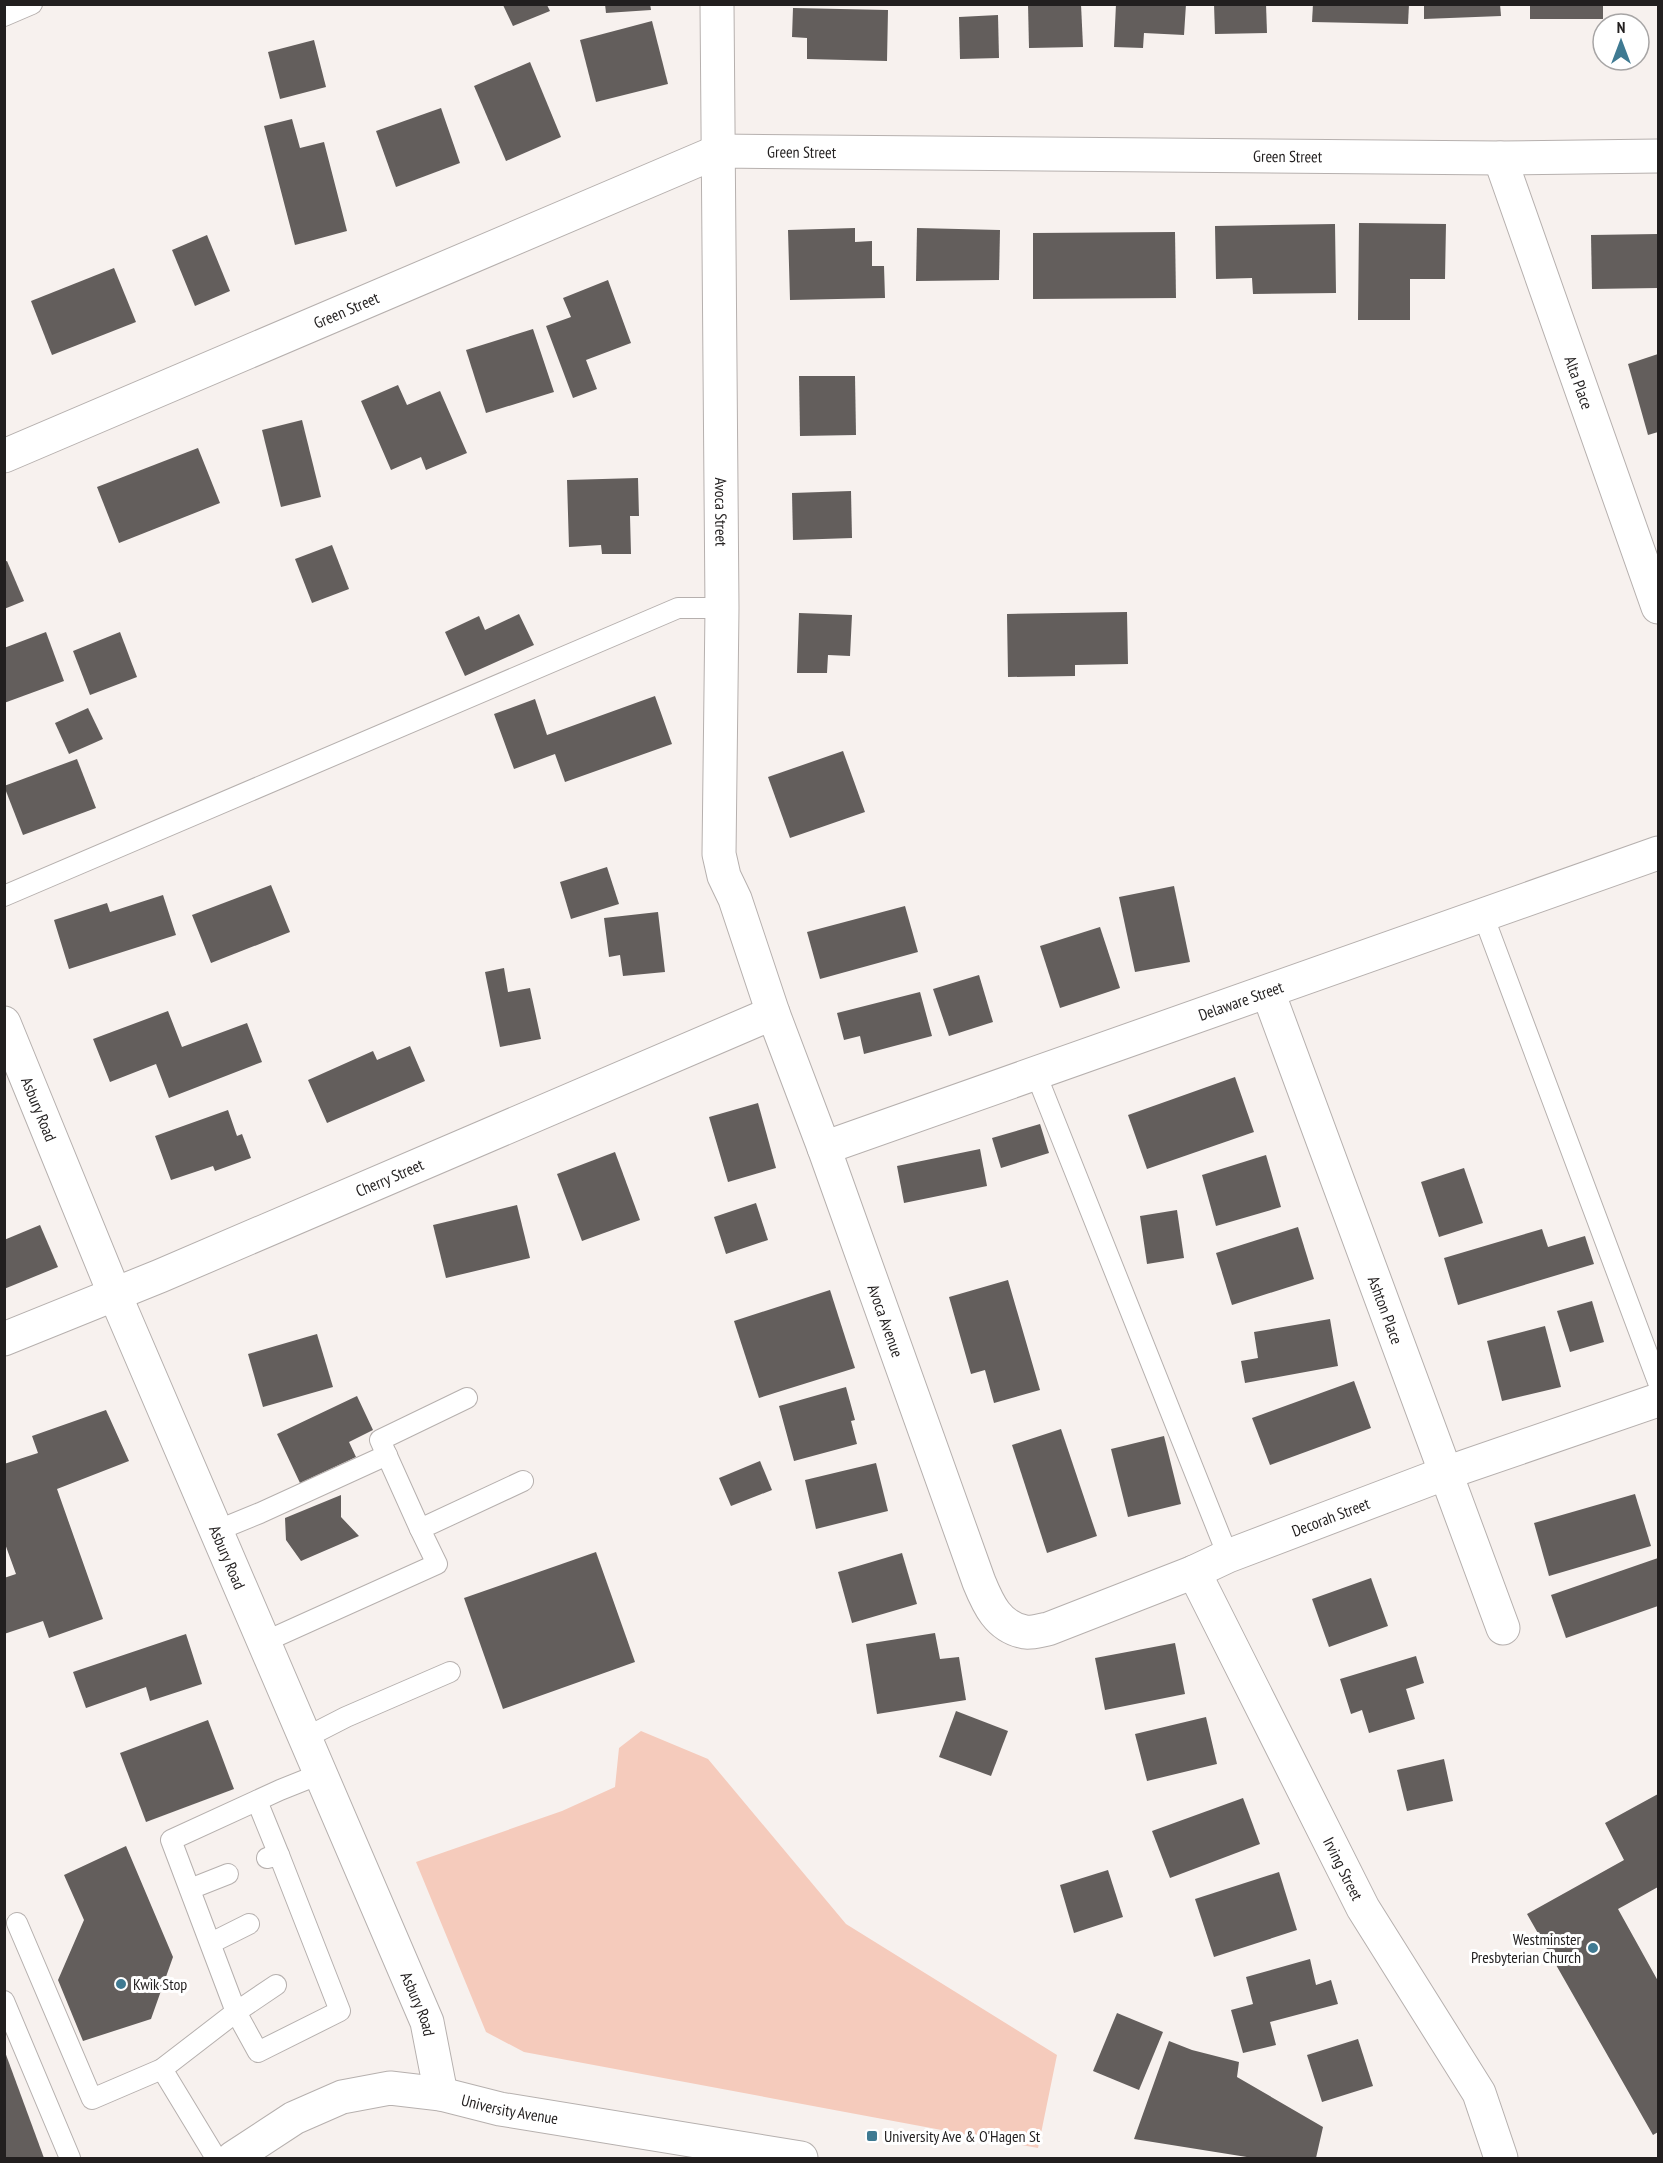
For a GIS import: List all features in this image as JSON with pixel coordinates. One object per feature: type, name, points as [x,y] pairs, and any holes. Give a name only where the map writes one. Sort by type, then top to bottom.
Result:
[{"type":"street","name":"Avoca Street","points":[[717,4],[722,608],[719,854],[724,876],[735,899],[773,1012]]},
{"type":"street","name":"Green Street","points":[[4,456],[719,151],[1500,158],[1659,156]]},
{"type":"street","name":"Alta Place","points":[[1500,158],[1659,607]]},
{"type":"street","name":"Delaware Street","points":[[824,1149],[1659,853]]},
{"type":"street","name":"Ashton Place","points":[[1268,992],[1503,1628]]},
{"type":"street","name":"Avoca Avenue","points":[[773,1012],[979,1582],[990,1607],[1005,1624]]},
{"type":"street","name":"Cherry Street","points":[[4,1339],[115,1295],[773,1012]]},
{"type":"street","name":"Asbury Road","points":[[4,1023],[115,1295],[427,2022],[441,2094]]},
{"type":"street","name":"Decorah Street","points":[[1005,1624],[1026,1632],[1048,1629],[1194,1572],[1228,1556],[1446,1473],[1659,1400]]},
{"type":"street","name":"Irving Street","points":[[1194,1572],[1363,1908],[1479,2093],[1501,2158]]},
{"type":"street","name":"University Avenue","points":[[233,2158],[294,2118],[342,2097],[390,2088],[441,2094],[500,2109],[801,2158]]},
{"type":"lane","points":[[4,16],[30,5]]},
{"type":"lane","points":[[4,896],[678,608],[722,608]]},
{"type":"lane","points":[[1483,915],[1659,1382]]},
{"type":"lane","points":[[1036,1074],[1228,1556]]},
{"type":"lane","points":[[264,1642],[437,1564],[381,1440],[467,1398]]},
{"type":"lane","points":[[216,1531],[387,1455]]},
{"type":"lane","points":[[420,1528],[524,1481]]},
{"type":"lane","points":[[305,1738],[346,1717],[450,1672]]},
{"type":"lane","points":[[257,1800],[273,1856],[316,1962],[340,2012],[258,2052],[236,2012],[171,1840],[257,1800],[320,1774]]},
{"type":"lane","points":[[190,1890],[228,1874]]},
{"type":"lane","points":[[16,1923],[92,2098],[162,2069],[236,2012],[276,1985]]},
{"type":"lane","points":[[211,1944],[249,1924]]},
{"type":"lane","points":[[4,2001],[69,2158]]},
{"type":"lane","points":[[162,2069],[216,2158]]},
{"type":"shaded area","points":[[641,1731],[708,1759],[846,1924],[1057,2055],[1038,2148],[524,2052],[486,2032],[416,1862],[562,1811],[615,1787],[619,1748]]},
{"type":"building","points":[[605,4],[650,4],[651,10],[606,13]]},
{"type":"building","points":[[1028,4],[1081,4],[1083,47],[1029,48]]},
{"type":"building","points":[[1116,4],[1186,4],[1184,35],[1144,33],[1143,48],[1114,47]]},
{"type":"building","points":[[1214,4],[1266,4],[1267,33],[1215,34]]},
{"type":"building","points":[[1313,4],[1409,4],[1408,24],[1312,22]]},
{"type":"building","points":[[1424,4],[1500,4],[1501,16],[1424,19]]},
{"type":"building","points":[[1530,4],[1603,4],[1603,12],[1591,12],[1591,19],[1530,19]]},
{"type":"building","points":[[503,5],[547,5],[550,11],[513,26]]},
{"type":"building","points":[[793,8],[888,10],[887,61],[807,59],[807,38],[792,37]]},
{"type":"building","points":[[998,15],[999,58],[960,59],[959,17]]},
{"type":"building","points":[[652,21],[668,84],[596,102],[580,40]]},
{"type":"building","points":[[314,40],[326,87],[280,99],[268,52]]},
{"type":"building","points":[[530,62],[561,137],[506,161],[474,86]]},
{"type":"building","points":[[441,108],[460,163],[396,187],[376,131]]},
{"type":"building","points":[[292,119],[300,148],[324,142],[347,231],[295,245],[264,126]]},
{"type":"building","points":[[1359,223],[1446,224],[1445,279],[1410,279],[1410,320],[1358,320]]},
{"type":"building","points":[[1335,224],[1336,293],[1253,294],[1252,278],[1216,279],[1215,226]]},
{"type":"building","points":[[855,228],[855,242],[872,241],[872,266],[884,266],[885,298],[790,300],[788,230]]},
{"type":"building","points":[[917,228],[1000,230],[999,280],[916,281]]},
{"type":"building","points":[[1175,232],[1176,298],[1033,299],[1033,233]]},
{"type":"building","points":[[1658,234],[1658,288],[1592,289],[1591,235]]},
{"type":"building","points":[[207,235],[230,291],[195,306],[172,250]]},
{"type":"building","points":[[114,268],[136,322],[52,355],[31,301]]},
{"type":"building","points":[[608,280],[631,343],[586,360],[597,389],[573,398],[546,326],[571,317],[563,298]]},
{"type":"building","points":[[533,329],[554,392],[486,413],[466,350]]},
{"type":"building","points":[[1658,354],[1658,432],[1648,435],[1628,364]]},
{"type":"building","points":[[799,376],[855,376],[856,435],[800,436]]},
{"type":"building","points":[[398,385],[407,405],[440,391],[467,453],[426,470],[421,457],[391,470],[361,401]]},
{"type":"building","points":[[302,420],[321,497],[281,507],[262,430]]},
{"type":"building","points":[[198,448],[220,503],[119,543],[97,487]]},
{"type":"building","points":[[638,478],[639,516],[630,516],[631,554],[602,554],[601,545],[569,547],[567,480]]},
{"type":"building","points":[[851,491],[852,538],[793,540],[792,493]]},
{"type":"building","points":[[332,545],[349,589],[312,603],[295,559]]},
{"type":"building","points":[[7,561],[24,601],[4,609],[4,562]]},
{"type":"building","points":[[1127,612],[1128,664],[1075,665],[1075,676],[1008,677],[1007,614]]},
{"type":"building","points":[[799,613],[852,615],[850,656],[828,655],[827,673],[797,673]]},
{"type":"building","points":[[519,614],[534,645],[465,676],[445,632],[479,616],[485,630]]},
{"type":"building","points":[[46,632],[64,681],[4,703],[4,648]]},
{"type":"building","points":[[120,632],[137,677],[90,695],[73,651]]},
{"type":"building","points":[[655,696],[672,744],[565,782],[555,754],[514,769],[494,714],[535,699],[547,735]]},
{"type":"building","points":[[88,708],[103,739],[69,754],[55,723]]},
{"type":"building","points":[[843,751],[865,812],[790,838],[768,777]]},
{"type":"building","points":[[77,759],[96,808],[23,835],[4,786]]},
{"type":"building","points":[[607,867],[619,904],[571,919],[560,882]]},
{"type":"building","points":[[271,885],[290,932],[211,963],[192,915]]},
{"type":"building","points":[[1174,886],[1190,962],[1135,972],[1119,897]]},
{"type":"building","points":[[163,895],[176,935],[69,969],[54,920],[107,903],[110,912]]},
{"type":"building","points":[[905,906],[918,952],[820,979],[807,932]]},
{"type":"building","points":[[658,912],[665,972],[623,976],[620,955],[609,957],[604,918]]},
{"type":"building","points":[[1100,927],[1120,988],[1060,1008],[1040,946]]},
{"type":"building","points":[[504,968],[508,992],[530,988],[541,1039],[500,1047],[485,972]]},
{"type":"building","points":[[979,975],[993,1022],[949,1036],[933,989]]},
{"type":"building","points":[[920,992],[932,1036],[864,1054],[860,1036],[844,1040],[837,1013]]},
{"type":"building","points":[[168,1011],[182,1047],[247,1023],[262,1062],[169,1098],[156,1064],[110,1082],[93,1039]]},
{"type":"building","points":[[410,1046],[425,1081],[327,1123],[308,1080],[373,1051],[377,1060]]},
{"type":"building","points":[[1235,1077],[1254,1132],[1147,1169],[1128,1115]]},
{"type":"building","points":[[758,1103],[776,1168],[728,1182],[709,1117]]},
{"type":"building","points":[[228,1110],[237,1136],[242,1134],[251,1158],[215,1171],[213,1166],[171,1180],[155,1136]]},
{"type":"building","points":[[1040,1124],[1049,1153],[1001,1168],[992,1138]]},
{"type":"building","points":[[980,1149],[987,1186],[904,1203],[897,1166]]},
{"type":"building","points":[[615,1152],[640,1220],[582,1241],[557,1174]]},
{"type":"building","points":[[1266,1155],[1281,1207],[1216,1226],[1202,1175]]},
{"type":"building","points":[[1464,1168],[1483,1223],[1439,1237],[1421,1182]]},
{"type":"building","points":[[756,1203],[768,1240],[726,1254],[714,1217]]},
{"type":"building","points":[[517,1205],[530,1258],[446,1278],[433,1225]]},
{"type":"building","points":[[1177,1210],[1184,1258],[1147,1264],[1140,1216]]},
{"type":"building","points":[[40,1225],[58,1267],[4,1289],[4,1240]]},
{"type":"building","points":[[1298,1227],[1314,1279],[1232,1305],[1216,1253]]},
{"type":"building","points":[[1542,1229],[1548,1247],[1585,1236],[1594,1264],[1458,1305],[1444,1258]]},
{"type":"building","points":[[1008,1280],[1040,1390],[994,1403],[985,1370],[971,1374],[949,1297]]},
{"type":"building","points":[[830,1290],[855,1368],[759,1398],[734,1321]]},
{"type":"building","points":[[1592,1301],[1604,1342],[1570,1352],[1557,1311]]},
{"type":"building","points":[[1330,1319],[1338,1366],[1245,1383],[1241,1361],[1258,1358],[1254,1332]]},
{"type":"building","points":[[1545,1326],[1561,1387],[1502,1401],[1487,1341]]},
{"type":"building","points":[[317,1334],[333,1387],[263,1407],[248,1354]]},
{"type":"building","points":[[1354,1381],[1371,1428],[1270,1465],[1252,1418]]},
{"type":"building","points":[[846,1387],[855,1420],[851,1421],[857,1444],[794,1461],[779,1406]]},
{"type":"building","points":[[357,1396],[373,1430],[349,1442],[356,1457],[300,1483],[277,1434]]},
{"type":"building","points":[[106,1410],[129,1461],[57,1489],[103,1619],[49,1638],[43,1621],[4,1634],[4,1578],[16,1574],[4,1541],[4,1464],[38,1453],[32,1436]]},
{"type":"building","points":[[1061,1429],[1097,1536],[1047,1553],[1012,1445]]},
{"type":"building","points":[[1164,1436],[1181,1504],[1128,1517],[1111,1449]]},
{"type":"building","points":[[760,1461],[772,1490],[731,1506],[719,1478]]},
{"type":"building","points":[[876,1463],[888,1511],[816,1529],[805,1480]]},
{"type":"building","points":[[1635,1494],[1651,1546],[1549,1576],[1534,1523]]},
{"type":"building","points":[[341,1495],[341,1517],[359,1536],[301,1561],[286,1540],[285,1518]]},
{"type":"building","points":[[596,1552],[635,1662],[503,1709],[464,1598]]},
{"type":"building","points":[[902,1553],[917,1604],[852,1623],[838,1572]]},
{"type":"building","points":[[1658,1558],[1658,1606],[1566,1638],[1551,1595]]},
{"type":"building","points":[[1371,1578],[1388,1626],[1329,1647],[1312,1599]]},
{"type":"building","points":[[935,1633],[940,1659],[959,1657],[966,1700],[877,1714],[866,1644]]},
{"type":"building","points":[[186,1634],[202,1684],[150,1701],[146,1687],[86,1708],[73,1672]]},
{"type":"building","points":[[1175,1643],[1185,1694],[1105,1710],[1095,1658]]},
{"type":"building","points":[[1416,1656],[1424,1683],[1406,1689],[1415,1719],[1369,1733],[1362,1710],[1351,1714],[1340,1679]]},
{"type":"building","points":[[956,1711],[1008,1731],[991,1776],[939,1757]]},
{"type":"building","points":[[1206,1717],[1217,1764],[1147,1781],[1135,1734]]},
{"type":"building","points":[[208,1720],[234,1789],[146,1822],[120,1753]]},
{"type":"building","points":[[1444,1759],[1453,1801],[1407,1811],[1397,1770]]},
{"type":"building","name":"Westminster Presbyterian Church","points":[[1658,1794],[1658,1887],[1618,1909],[1658,1981],[1658,2132],[1653,2135],[1527,1914],[1624,1860],[1605,1823]]},
{"type":"building","points":[[1243,1798],[1260,1844],[1170,1878],[1152,1831]]},
{"type":"building","points":[[126,1846],[173,1957],[151,2019],[83,2041],[58,1980],[84,1920],[64,1875]]},
{"type":"building","points":[[1108,1870],[1123,1917],[1074,1933],[1060,1885]]},
{"type":"building","points":[[1279,1872],[1297,1930],[1214,1957],[1195,1899]]},
{"type":"building","points":[[1310,1959],[1316,1985],[1331,1980],[1338,2004],[1270,2022],[1276,2045],[1243,2053],[1231,2010],[1253,2004],[1246,1977]]},
{"type":"building","points":[[1117,2013],[1163,2032],[1139,2090],[1093,2071]]},
{"type":"building","points":[[1358,2039],[1373,2086],[1322,2102],[1307,2055]]},
{"type":"building","points":[[1169,2041],[1192,2050],[1239,2062],[1237,2077],[1323,2127],[1316,2158],[1253,2158],[1134,2139]]},
{"type":"building","points":[[5,2052],[44,2158],[4,2158]]},
{"type":"place","name":"Westminster Presbyterian Church","points":[[1593,1948]]},
{"type":"place","name":"Kwik Stop","points":[[121,1984]]},
{"type":"place","name":"University Ave & O'Hagen St","points":[[872,2136]]}]
